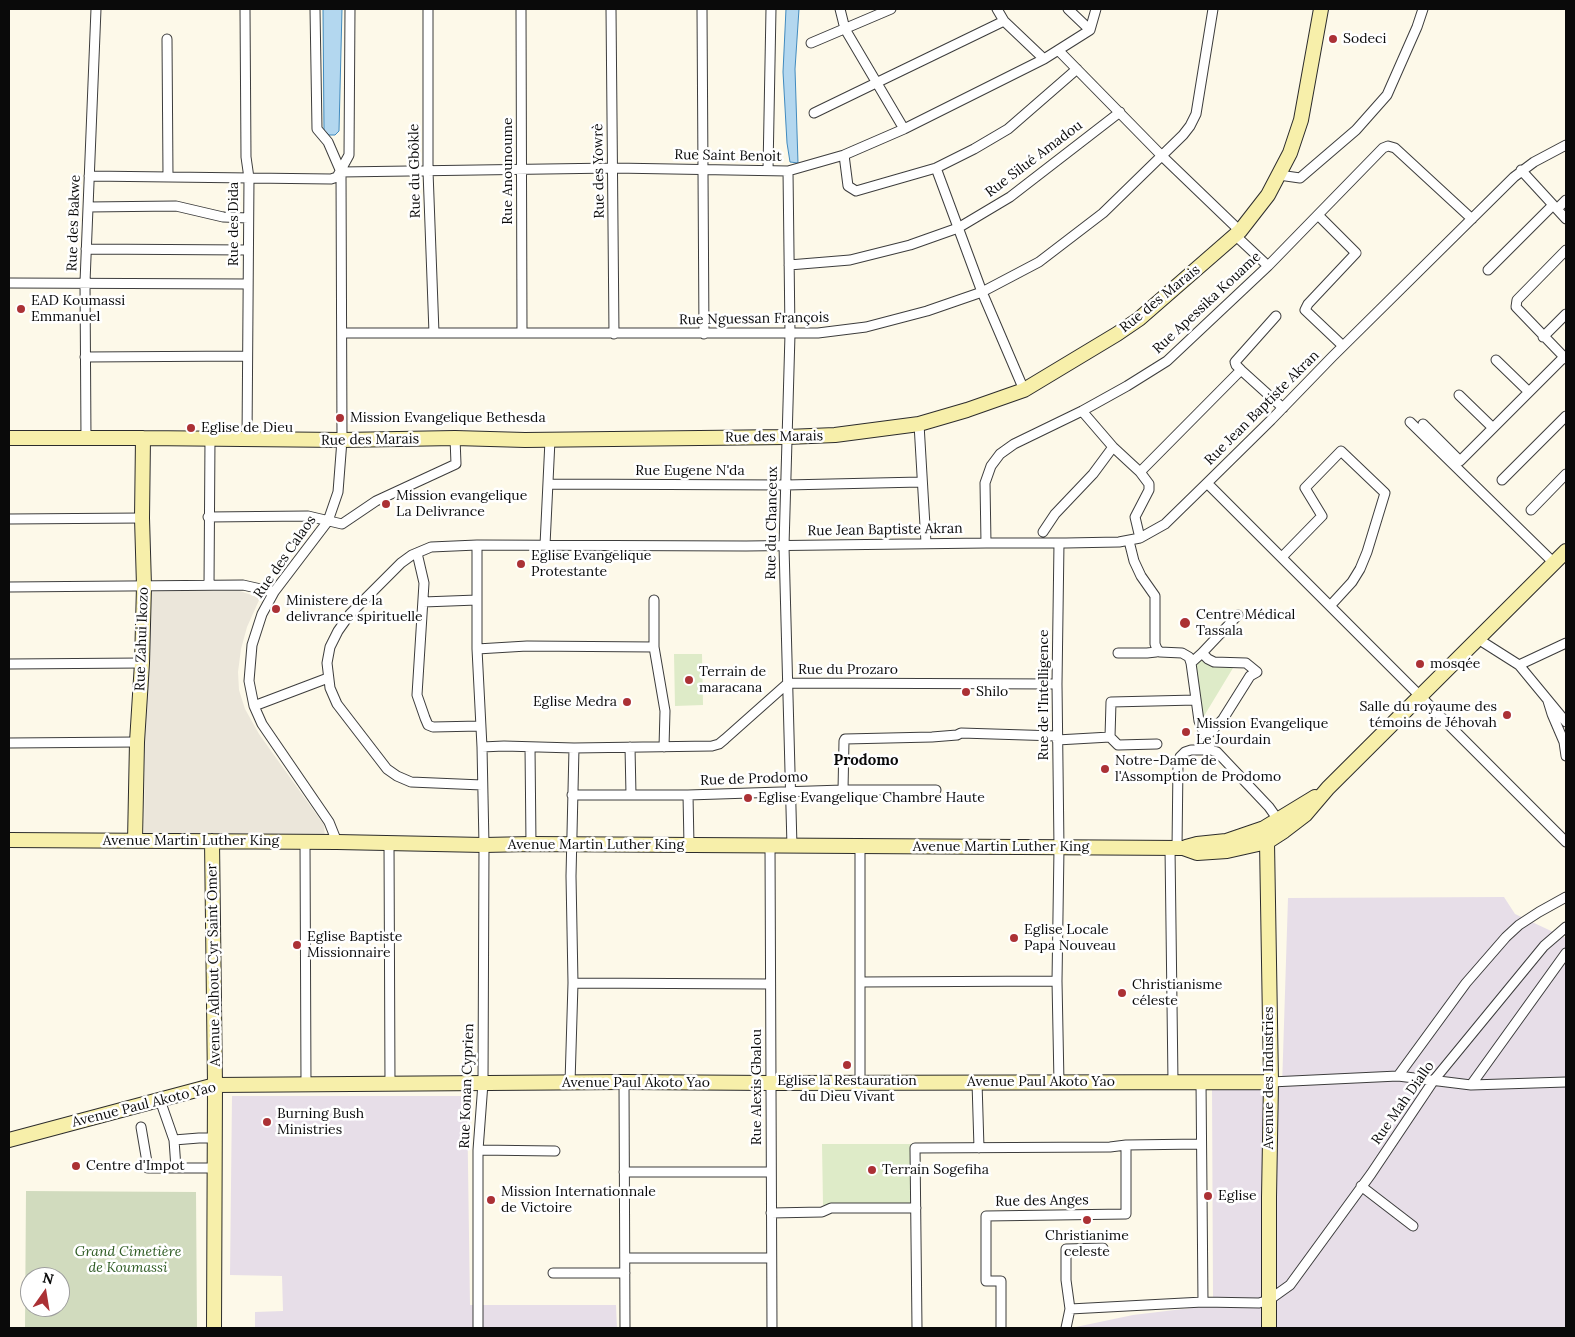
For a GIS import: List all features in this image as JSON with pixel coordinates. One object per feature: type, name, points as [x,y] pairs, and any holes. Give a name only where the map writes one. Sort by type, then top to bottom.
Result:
[{"type":"street","name":"Rue des Bakwe","points":[[86,439],[85,282],[96,9]]},
{"type":"street","name":"Rue des Dida","points":[[245,9],[246,157],[249,178],[247,439]]},
{"type":"street","points":[[315,9],[317,129],[328,142],[341,172]]},
{"type":"street","points":[[341,172],[349,155],[350,9]]},
{"type":"street","name":"Rue du Gbôkle","points":[[428,9],[428,170],[434,333]]},
{"type":"street","name":"Rue Anounoume","points":[[521,9],[522,334]]},
{"type":"street","name":"Rue des Yowrè","points":[[611,9],[614,168],[614,334]]},
{"type":"street","points":[[702,9],[704,334]]},
{"type":"street","points":[[768,170],[770,9]]},
{"type":"street","points":[[840,9],[845,29],[904,129]]},
{"type":"street","points":[[811,43],[891,9]]},
{"type":"street","points":[[997,9],[1004,21],[1044,59]]},
{"type":"street","points":[[1068,9],[1090,30],[1096,9]]},
{"type":"street","name":"Rue Nguessan François","points":[[342,333],[818,333],[866,327],[927,311],[982,292],[1039,262],[1103,213],[1183,135],[1196,114],[1213,9]]},
{"type":"street","name":"Rue des Marais","points":[[9,438],[342,440],[455,438],[550,440],[835,436],[919,424],[967,410],[1024,390],[1117,334],[1139,319],[1238,234],[1268,195],[1290,153],[1301,120],[1321,9]]},
{"type":"street","points":[[1279,175],[1300,178],[1356,130],[1387,95],[1414,36],[1423,9]]},
{"type":"street","points":[[814,113],[1004,21]]},
{"type":"street","name":"Rue Saint Benoit","points":[[89,176],[331,178],[337,177],[341,172],[614,168],[702,168],[788,171],[844,155],[904,129],[1044,59],[1090,30]]},
{"type":"street","points":[[167,39],[168,176]]},
{"type":"street","points":[[1059,50],[1268,266]]},
{"type":"street","points":[[844,155],[848,186],[856,191],[936,168],[974,150],[1008,129],[1077,69]]},
{"type":"street","name":"Rue Silué Amadou","points":[[789,265],[850,260],[910,245],[958,228],[1010,197],[1120,112]]},
{"type":"street","name":"Rue Jean Baptiste Akran","points":[[482,785],[411,782],[387,769],[337,704],[330,688],[327,664],[330,647],[338,631],[350,614],[401,563],[417,553],[430,547],[477,545],[784,546],[1059,543],[1129,541],[1140,538],[1165,524],[1283,408],[1342,346],[1522,170],[1547,154],[1566,145]]},
{"type":"street","name":"Rue Apessika Kouame","points":[[986,543],[985,483],[991,466],[1000,454],[1014,444],[1082,411],[1127,386],[1167,361],[1268,266],[1383,148],[1388,146],[1395,148],[1472,219]]},
{"type":"street","points":[[936,168],[982,292],[1024,390]]},
{"type":"street","points":[[1522,170],[1566,219]]},
{"type":"street","name":"Rue du Chanceux","points":[[788,171],[790,334],[784,546],[792,846]]},
{"type":"street","name":"Rue des Calaos","points":[[337,842],[329,822],[267,731],[254,706],[249,681],[252,645],[262,614],[274,592],[328,521],[338,492],[342,440],[341,172]]},
{"type":"street","points":[[1488,270],[1555,207],[1566,200]]},
{"type":"street","points":[[88,207],[176,206],[223,217],[248,218]]},
{"type":"street","points":[[1318,215],[1356,253],[1308,304],[1305,310],[1342,346]]},
{"type":"street","points":[[86,249],[248,250]]},
{"type":"street","points":[[1423,424],[1460,461],[1565,358],[1516,307],[1517,300],[1566,250]]},
{"type":"street","points":[[9,283],[248,284]]},
{"type":"street","points":[[1543,337],[1566,314]]},
{"type":"street","points":[[1276,316],[1235,362],[1241,370],[1283,408]]},
{"type":"street","points":[[85,357],[247,356]]},
{"type":"street","points":[[1496,360],[1529,392]]},
{"type":"street","points":[[1140,472],[1241,370]]},
{"type":"street","points":[[1459,395],[1493,428]]},
{"type":"street","points":[[1082,411],[1113,447],[1140,472],[1149,487],[1135,517],[1140,538]]},
{"type":"street","points":[[1502,480],[1566,416]]},
{"type":"street","points":[[1410,422],[1554,563]]},
{"type":"street","points":[[919,424],[926,543]]},
{"type":"street","name":"Rue Zahui Ikozo","points":[[136,840],[137,742],[144,586],[142,518],[143,438]]},
{"type":"street","points":[[208,517],[308,516],[342,524],[376,502],[456,464],[455,438]]},
{"type":"street","points":[[209,585],[210,439]]},
{"type":"street","points":[[545,545],[550,440]]},
{"type":"street","points":[[1043,532],[1055,514],[1093,474],[1113,447]]},
{"type":"street","points":[[1282,557],[1322,516],[1305,488],[1341,451],[1385,493],[1360,569],[1352,582],[1330,606]]},
{"type":"street","points":[[1531,510],[1566,474]]},
{"type":"street","name":"Rue Eugene N'da","points":[[549,484],[786,485],[921,482]]},
{"type":"street","points":[[1207,483],[1566,842]]},
{"type":"street","points":[[9,519],[142,518]]},
{"type":"street","points":[[1129,541],[1134,561],[1141,576],[1155,596],[1155,644],[1158,650],[1164,653],[1186,655],[1189,657],[1199,721],[1211,750]]},
{"type":"street","name":"Rue de l'Intelligence","points":[[1059,543],[1057,684],[1059,1083]]},
{"type":"street","name":"Rue Konan Cyprien","points":[[477,545],[477,649],[484,845],[483,1083],[478,1150],[478,1328]]},
{"type":"street","name":"Avenue Martin Luther King","points":[[9,840],[388,842],[484,845],[1177,848],[1266,835],[1305,815],[1328,788],[1566,551]]},
{"type":"street","points":[[417,553],[424,583],[417,696],[425,718],[428,725],[433,726],[480,726]]},
{"type":"street","points":[[9,587],[243,585],[255,586],[274,592]]},
{"type":"street","points":[[423,602],[477,600]]},
{"type":"street","points":[[654,600],[654,647],[665,711],[664,747]]},
{"type":"street","points":[[1191,663],[1202,654],[1238,615]]},
{"type":"street","points":[[1478,639],[1519,665],[1566,722]]},
{"type":"street","points":[[1519,665],[1566,643]]},
{"type":"street","points":[[477,649],[527,646],[654,647]]},
{"type":"street","points":[[1118,653],[1147,653],[1158,650]]},
{"type":"street","points":[[1202,654],[1214,662],[1246,663],[1257,672],[1250,676],[1223,719],[1206,737]]},
{"type":"street","points":[[9,664],[142,663]]},
{"type":"street","points":[[254,706],[328,678]]},
{"type":"street","name":"Rue du Prozaro","points":[[482,747],[712,746],[719,744],[788,683],[1057,684]]},
{"type":"street","points":[[1547,698],[1554,721],[1564,742],[1566,756]]},
{"type":"street","points":[[1110,737],[1112,702],[1196,700]]},
{"type":"street","points":[[843,790],[845,739],[932,737],[961,733],[1057,738],[1110,737],[1118,745],[1157,744]]},
{"type":"street","points":[[9,743],[137,742]]},
{"type":"street","points":[[530,747],[531,844]]},
{"type":"street","points":[[630,747],[631,795]]},
{"type":"street","points":[[570,1083],[574,748]]},
{"type":"street","points":[[1173,1082],[1178,764],[1180,757],[1185,752],[1191,750],[1211,750],[1216,752],[1270,808],[1282,826]]},
{"type":"street","name":"Rue de Prodomo","points":[[572,796],[688,795],[843,790],[936,790]]},
{"type":"street","points":[[688,795],[689,845]]},
{"type":"street","name":"Avenue des Industries","points":[[1266,835],[1271,1082],[1269,1328]]},
{"type":"street","name":"Avenue Adhout Cyr Saint Omer","points":[[212,841],[215,1085],[214,1328]]},
{"type":"street","points":[[305,842],[306,1085]]},
{"type":"street","points":[[388,842],[390,1084]]},
{"type":"street","name":"Rue Alexis Gbalou","points":[[770,845],[772,1328]]},
{"type":"street","points":[[860,846],[860,1083]]},
{"type":"street","points":[[1398,1076],[1466,983],[1506,937],[1525,920],[1566,897]]},
{"type":"street","name":"Rue Mah Diallo","points":[[1269,1300],[1290,1285],[1434,1080],[1544,946],[1566,929]]},
{"type":"street","points":[[1471,1085],[1566,953]]},
{"type":"street","points":[[860,982],[1057,981]]},
{"type":"street","points":[[572,983],[770,984]]},
{"type":"street","points":[[1271,1082],[1398,1076],[1471,1085],[1566,1082]]},
{"type":"street","points":[[624,1082],[625,1328]]},
{"type":"street","name":"Avenue Paul Akoto Yao","points":[[9,1140],[215,1085],[624,1082],[771,1084],[1271,1082]]},
{"type":"street","points":[[977,1082],[979,1148]]},
{"type":"street","points":[[1201,1082],[1203,1302]]},
{"type":"street","points":[[160,1100],[174,1140],[176,1168]]},
{"type":"street","points":[[141,1127],[148,1168],[215,1168]]},
{"type":"street","points":[[174,1140],[215,1138]]},
{"type":"street","points":[[917,1328],[915,1148],[1110,1147],[1201,1144]]},
{"type":"street","name":"Rue des Anges","points":[[1001,1328],[1001,1280],[986,1281],[986,1216],[1126,1214],[1126,1145]]},
{"type":"street","points":[[478,1150],[555,1151]]},
{"type":"street","points":[[624,1172],[771,1172]]},
{"type":"street","points":[[1361,1186],[1413,1226]]},
{"type":"street","points":[[771,1212],[822,1212],[831,1208],[916,1208]]},
{"type":"street","points":[[1066,1328],[1070,1309],[1066,1280],[1066,1249],[1103,1248]]},
{"type":"street","points":[[624,1258],[771,1258]]},
{"type":"street","points":[[553,1273],[624,1273]]},
{"type":"street","points":[[1070,1309],[1203,1302],[1260,1303],[1269,1300]]},
{"type":"shaded area","points":[[151,591],[240,591],[260,598],[247,627],[241,649],[238,672],[239,690],[245,709],[259,734],[324,825],[325,838],[144,836],[145,741]]},
{"type":"shaded area","points":[[1504,897],[1515,914],[1566,938],[1566,1328],[1071,1328],[1133,1315],[1208,1306],[1213,1297],[1212,1088],[1282,1087],[1288,898]]},
{"type":"shaded area","points":[[232,1096],[467,1096],[470,1305],[616,1305],[617,1328],[255,1328],[255,1312],[283,1311],[282,1276],[230,1275]]},
{"type":"green space","name":"Terrain de maracana","points":[[674,654],[702,654],[703,705],[675,706]]},
{"type":"green space","points":[[1193,659],[1233,668],[1201,721]]},
{"type":"green space","name":"Terrain Sogefiha","points":[[822,1144],[920,1144],[921,1204],[823,1205]]},
{"type":"green space","name":"Grand Cimetière de Koumassi","points":[[26,1191],[196,1192],[197,1328],[25,1328],[25,1317],[70,1317],[70,1267],[25,1267]]},
{"type":"water","points":[[323,9],[342,9],[339,131],[335,135],[329,135],[324,130]]},
{"type":"water","points":[[786,9],[799,9],[795,69],[798,163],[790,162],[787,143],[783,72]]},
{"type":"place","name":"Sodeci","points":[[1333,39]]},
{"type":"place","name":"EAD Koumassi Emmanuel","points":[[21,309]]},
{"type":"place","name":"Mission Evangelique Bethesda","points":[[340,418]]},
{"type":"place","name":"Eglise de Dieu","points":[[191,428]]},
{"type":"place","name":"Mission evangelique La Delivrance","points":[[386,504]]},
{"type":"place","name":"Eglise Evangelique Protestante","points":[[521,564]]},
{"type":"place","name":"Ministere de la delivrance spirituelle","points":[[276,609]]},
{"type":"place","name":"Centre Médical Tassala","points":[[1185,623]]},
{"type":"place","name":"mosqée","points":[[1420,664]]},
{"type":"place","name":"Terrain de maracana","points":[[689,680]]},
{"type":"place","name":"Shilo","points":[[966,692]]},
{"type":"place","name":"Eglise Medra","points":[[627,702]]},
{"type":"place","name":"Salle du royaume des témoins de Jéhovah","points":[[1507,715]]},
{"type":"place","name":"Mission Evangelique Le Jourdain","points":[[1186,732]]},
{"type":"place","name":"Notre-Dame de l'Assomption de Prodomo","points":[[1105,769]]},
{"type":"place","name":"Eglise Evangelique Chambre Haute","points":[[748,798]]},
{"type":"place","name":"Eglise Locale Papa Nouveau","points":[[1014,938]]},
{"type":"place","name":"Eglise Baptiste Missionnaire","points":[[297,945]]},
{"type":"place","name":"Christianisme céleste","points":[[1122,993]]},
{"type":"place","name":"Eglise la Restauration du Dieu Vivant","points":[[847,1065]]},
{"type":"place","name":"Burning Bush Ministries","points":[[267,1122]]},
{"type":"place","name":"Centre d'Impot","points":[[76,1166]]},
{"type":"place","name":"Terrain Sogefiha","points":[[872,1170]]},
{"type":"place","name":"Eglise","points":[[1208,1196]]},
{"type":"place","name":"Mission Internationnale de Victoire","points":[[491,1200]]},
{"type":"place","name":"Christianime celeste","points":[[1087,1220]]},
{"type":"district","name":"Prodomo","points":[[866,761]]}]
